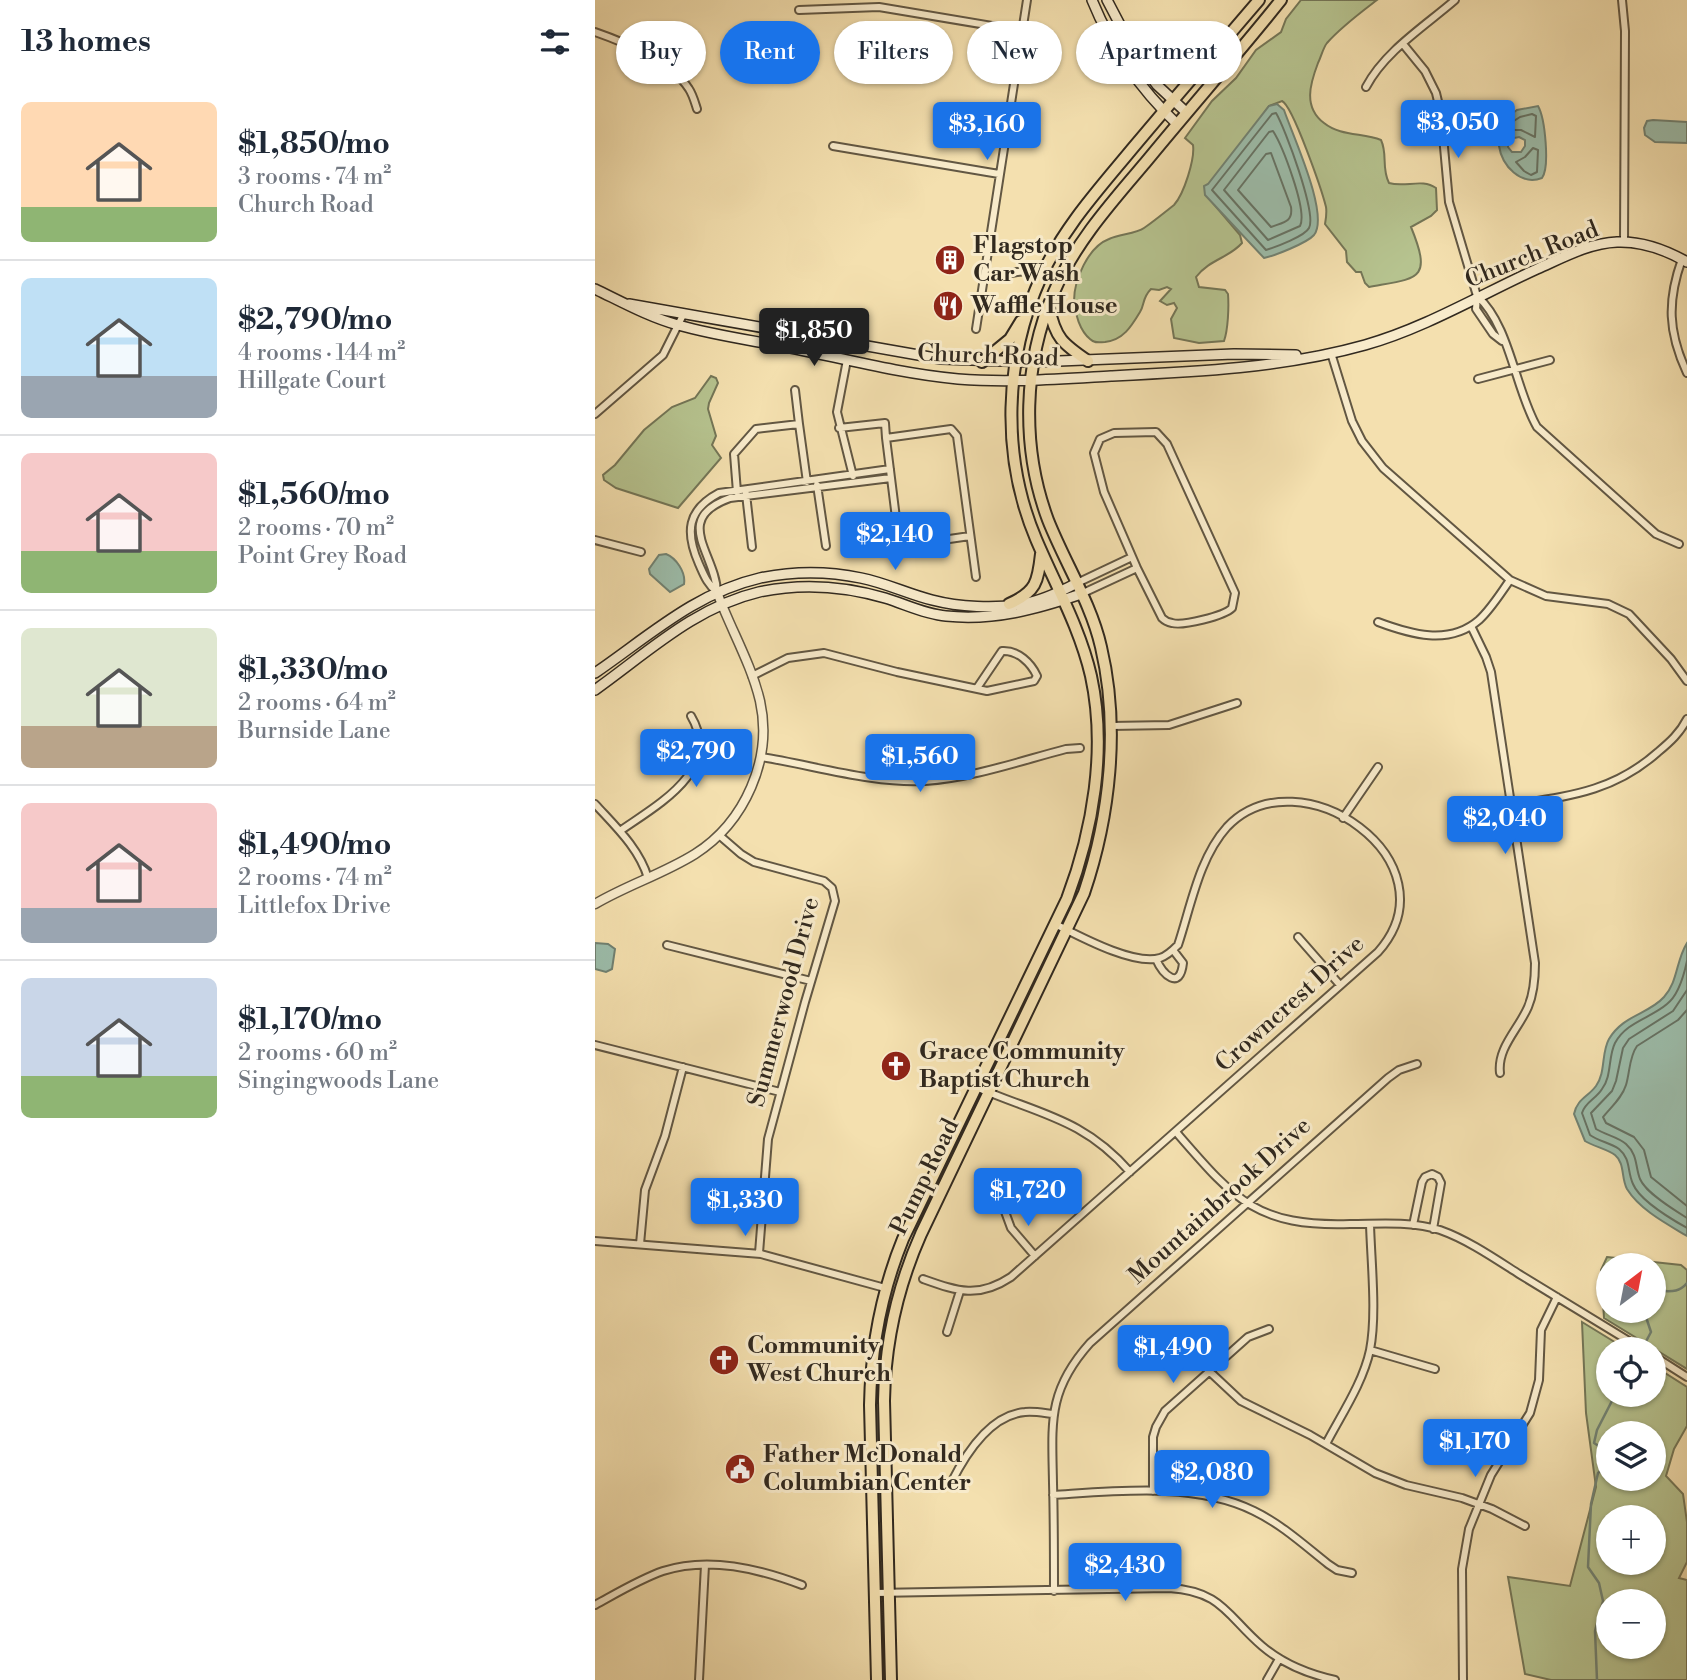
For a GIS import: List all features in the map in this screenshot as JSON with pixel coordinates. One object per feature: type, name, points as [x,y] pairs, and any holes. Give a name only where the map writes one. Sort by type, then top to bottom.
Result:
[{"type":"main road","points":[[1092,0],[1125,64],[1151,100],[1177,124]]},
{"type":"main road","points":[[1107,0],[1139,61],[1157,85],[1187,113]]},
{"type":"main road","points":[[982,362],[1010,340],[1028,310],[1042,275],[1075,218],[1259,0]]},
{"type":"main road","name":"Pump Road","points":[[891,1680],[884,1401],[886,1355],[892,1316],[911,1256],[1084,893],[1095,859],[1104,808],[1111,726],[1101,647],[1048,519],[1036,477],[1030,429],[1034,362],[1048,305],[1088,232],[1281,0]]},
{"type":"main road","name":"Church Road","points":[[595,289],[628,303],[641,312],[678,325],[936,376],[1031,380],[1256,368],[1331,353],[1385,339],[1592,246],[1623,242],[1650,246],[1684,261]]},
{"type":"main road","name":"Church Road","points":[[628,303],[915,356],[982,362],[1088,361],[1234,354],[1314,356]]},
{"type":"main road","points":[[1048,305],[1051,321],[1060,340],[1088,361]]},
{"type":"main road","name":"Pump Road","points":[[877,1680],[870,1375],[874,1338],[885,1288],[904,1239],[1067,899],[1083,849],[1093,799],[1097,716],[1091,677],[1077,631],[1025,508],[1014,460],[1011,414],[1013,380],[1028,310]]},
{"type":"main road","points":[[1009,604],[1026,596],[1035,585],[1041,551]]},
{"type":"main road","points":[[595,673],[666,621],[717,592],[762,578],[827,574],[869,580],[946,603],[980,606],[1027,604],[1061,596]]},
{"type":"main road","points":[[595,690],[674,631],[722,604],[759,592],[812,586],[864,593],[946,616],[1012,614],[1079,589]]},
{"type":"street","points":[[908,11],[910,0]]},
{"type":"street","points":[[1024,21],[1027,0]]},
{"type":"street","points":[[1366,87],[1373,73],[1455,0]]},
{"type":"street","points":[[1622,0],[1625,31],[1623,242]]},
{"type":"street","points":[[799,10],[867,6],[967,21]]},
{"type":"street","points":[[595,32],[644,54],[669,69],[690,90],[697,109]]},
{"type":"street","points":[[1403,44],[1425,71],[1436,93],[1441,114],[1449,202],[1477,296],[1476,309],[1493,334],[1503,342],[1515,369],[1526,406],[1542,432],[1656,534],[1679,544]]},
{"type":"street","points":[[976,329],[1013,84]]},
{"type":"street","points":[[833,146],[999,174]]},
{"type":"street","points":[[1684,261],[1671,293],[1670,316],[1687,373]]},
{"type":"street","points":[[984,277],[1026,270],[1042,275]]},
{"type":"street","points":[[595,414],[657,362],[668,348],[684,313]]},
{"type":"street","points":[[1331,353],[1352,421],[1368,450],[1391,476],[1510,580],[1546,596],[1603,603],[1623,610],[1649,634],[1687,681]]},
{"type":"street","points":[[847,360],[837,412],[839,428],[849,452],[853,478]]},
{"type":"street","points":[[1478,379],[1550,360]]},
{"type":"street","points":[[795,390],[807,484]]},
{"type":"street","points":[[839,428],[885,423],[901,541],[908,545],[970,536]]},
{"type":"street","points":[[737,494],[734,454],[750,433],[755,429],[799,424]]},
{"type":"street","points":[[886,438],[951,429],[957,436],[976,577]]},
{"type":"street","points":[[1156,432],[1167,444],[1235,593],[1234,604],[1221,615],[1178,623],[1167,622],[1158,613],[1132,557],[1104,492],[1095,448],[1100,439],[1108,434],[1156,432]]},
{"type":"street","points":[[595,904],[692,855],[719,835],[742,806],[752,787],[761,757],[763,723],[759,700],[752,676],[717,592],[717,581],[699,537],[701,524],[715,504],[737,494],[853,478],[890,469]]},
{"type":"street","points":[[853,478],[891,478]]},
{"type":"street","points":[[817,483],[826,546]]},
{"type":"street","points":[[746,493],[752,547]]},
{"type":"street","points":[[595,540],[641,552]]},
{"type":"street","points":[[1079,589],[1132,557]]},
{"type":"street","points":[[1079,589],[1137,568]]},
{"type":"street","points":[[1378,622],[1413,634],[1432,636],[1455,632],[1471,626],[1493,605],[1510,580]]},
{"type":"street","points":[[1471,626],[1491,672],[1534,953],[1535,975],[1528,1007],[1498,1061],[1500,1073]]},
{"type":"street","points":[[752,676],[788,658],[824,653],[897,672],[977,688],[993,691],[1034,681],[1037,676],[1019,654],[1002,651],[977,688]]},
{"type":"street","points":[[1111,726],[1169,725],[1237,703]]},
{"type":"street","points":[[620,831],[673,793],[692,771],[699,754],[701,737],[691,716]]},
{"type":"street","points":[[1511,805],[1579,794],[1620,780],[1638,769],[1667,744],[1679,733],[1687,719]]},
{"type":"street","points":[[761,757],[865,775],[922,781],[957,777],[1066,749],[1080,748]]},
{"type":"street","points":[[1343,818],[1378,767]]},
{"type":"street","name":"Crowncrest Drive","points":[[923,1279],[960,1291],[995,1286],[1011,1277],[1378,952],[1397,919],[1400,895],[1398,880],[1389,858],[1374,840],[1320,806],[1291,802],[1256,808],[1234,821],[1210,852],[1178,945],[1173,950],[1183,963],[1182,971],[1177,976],[1163,974],[1156,959],[1112,950],[1055,925]]},
{"type":"street","points":[[595,804],[620,831],[642,862],[648,877]]},
{"type":"street","name":"Summerwood Drive","points":[[719,835],[747,858],[820,879],[832,888],[835,901],[767,1146],[759,1253]]},
{"type":"street","points":[[1298,937],[1340,985]]},
{"type":"street","points":[[667,945],[811,982]]},
{"type":"street","points":[[1156,959],[1173,950]]},
{"type":"street","points":[[595,1045],[780,1092]]},
{"type":"street","name":"Mountainbrook Drive","points":[[1055,1591],[1053,1414],[1068,1371],[1090,1343],[1388,1078],[1399,1070],[1417,1064]]},
{"type":"street","points":[[640,1244],[646,1190],[665,1136],[683,1067]]},
{"type":"street","points":[[977,1087],[1081,1129],[1106,1146],[1130,1172]]},
{"type":"street","points":[[1176,1132],[1223,1184],[1246,1203],[1277,1218],[1296,1223],[1413,1225],[1433,1228],[1471,1244],[1623,1337]]},
{"type":"street","points":[[1413,1225],[1422,1182],[1432,1174],[1438,1177],[1441,1183],[1433,1228]]},
{"type":"street","points":[[1004,1209],[1011,1228],[1035,1256]]},
{"type":"street","points":[[1326,1444],[1361,1376],[1370,1350],[1370,1224]]},
{"type":"street","points":[[595,1241],[759,1253],[885,1288]]},
{"type":"street","points":[[947,1332],[960,1291]]},
{"type":"street","points":[[1463,1680],[1462,1569],[1469,1529],[1491,1475],[1525,1423],[1533,1405],[1539,1380],[1541,1330],[1557,1297]]},
{"type":"street","points":[[1153,1491],[1152,1449],[1156,1427],[1165,1411],[1248,1337],[1269,1329]]},
{"type":"street","points":[[1370,1350],[1435,1369]]},
{"type":"street","points":[[1666,1364],[1687,1377]]},
{"type":"street","points":[[1209,1371],[1241,1401],[1389,1479],[1479,1504],[1525,1526]]},
{"type":"street","points":[[951,1483],[971,1448],[1004,1419],[1023,1412],[1053,1414]]},
{"type":"street","points":[[1053,1495],[1153,1491],[1204,1494],[1239,1504],[1278,1525],[1337,1570],[1352,1573]]},
{"type":"street","points":[[699,1680],[705,1566]]},
{"type":"street","points":[[595,1605],[660,1572],[679,1567],[759,1570],[802,1585]]},
{"type":"street","points":[[875,1593],[1169,1588],[1192,1591],[1205,1595],[1227,1609],[1261,1645],[1279,1659],[1300,1670],[1335,1680]]},
{"type":"street","points":[[1267,1680],[1279,1659]]},
{"type":"green space","points":[[1301,0],[1377,0],[1344,26],[1326,45],[1313,79],[1311,103],[1317,117],[1330,127],[1381,140],[1389,183],[1419,183],[1436,188],[1437,210],[1411,227],[1421,258],[1417,274],[1369,287],[1361,272],[1356,272],[1347,262],[1346,251],[1325,224],[1326,207],[1313,168],[1293,117],[1282,101],[1269,106],[1206,195],[1240,235],[1242,243],[1207,266],[1196,277],[1199,287],[1225,290],[1228,294],[1224,341],[1199,343],[1174,338],[1171,319],[1177,308],[1174,303],[1167,305],[1160,301],[1171,289],[1167,287],[1151,289],[1137,318],[1122,336],[1105,342],[1092,341],[1081,327],[1074,301],[1084,265],[1101,243],[1141,230],[1174,205],[1191,167],[1193,145],[1185,138],[1212,101],[1230,84],[1242,84],[1242,70],[1256,50],[1281,32],[1286,19]]},
{"type":"green space","points":[[711,376],[716,378],[718,383],[708,409],[716,436],[712,445],[721,458],[678,508],[616,488],[604,480],[603,475],[615,465],[644,430],[672,407],[695,398]]},
{"type":"green space","points":[[1666,1263],[1681,1265],[1687,1270],[1687,1369],[1666,1356],[1666,1337],[1635,1337],[1612,1323],[1666,1323]]},
{"type":"green space","points":[[1582,1322],[1606,1337],[1596,1337],[1596,1407],[1666,1407],[1666,1374],[1687,1387],[1687,1426],[1674,1449],[1666,1476],[1666,1421],[1596,1421],[1596,1487],[1586,1413]]},
{"type":"green space","points":[[1666,1476],[1683,1494],[1687,1522],[1687,1562],[1679,1578],[1687,1580],[1687,1680],[1551,1680],[1525,1674],[1508,1577],[1570,1586],[1596,1487],[1596,1491],[1666,1491]]},
{"type":"water","points":[[1277,104],[1284,110],[1308,174],[1314,193],[1318,225],[1314,235],[1305,242],[1264,258],[1205,195],[1204,186],[1269,106]]},
{"type":"water","points":[[1538,106],[1541,112],[1546,154],[1542,178],[1534,180],[1520,177],[1508,167],[1501,153],[1499,123],[1517,110]],"holes":[[[1519,137],[1525,140],[1521,152],[1512,152],[1508,147],[1509,139]]]},
{"type":"water","points":[[1647,121],[1687,122],[1687,143],[1655,142],[1645,135],[1644,128]]},
{"type":"water","points":[[666,554],[679,566],[684,579],[684,584],[670,592],[650,574],[649,569],[659,555]]},
{"type":"water","points":[[595,943],[608,944],[615,949],[612,969],[606,972],[595,969]]},
{"type":"water","points":[[1687,943],[1687,1236],[1654,1216],[1632,1197],[1625,1185],[1618,1158],[1585,1141],[1574,1114],[1583,1098],[1599,1081],[1609,1039],[1621,1025],[1658,1003],[1669,991]]},
{"type":"waterway","points":[[1666,1291],[1676,1291],[1687,1283]]},
{"type":"waterway","points":[[1648,1323],[1651,1332],[1648,1337]]},
{"type":"waterway","points":[[1602,1421],[1609,1407]]},
{"type":"waterway","points":[[1596,1434],[1596,1444]]},
{"type":"waterway","points":[[1596,1482],[1591,1504],[1588,1567],[1599,1583],[1603,1601],[1595,1631],[1597,1680]]},
{"type":"place","name":"Flagstop Car Wash","points":[[950,260]]},
{"type":"place","name":"Waffle House","points":[[948,306]]},
{"type":"place","name":"Grace Community Baptist Church","points":[[896,1066]]},
{"type":"place","name":"Community West Church","points":[[724,1360]]},
{"type":"place","name":"Father McDonald Columbian Center","points":[[740,1469]]}]
